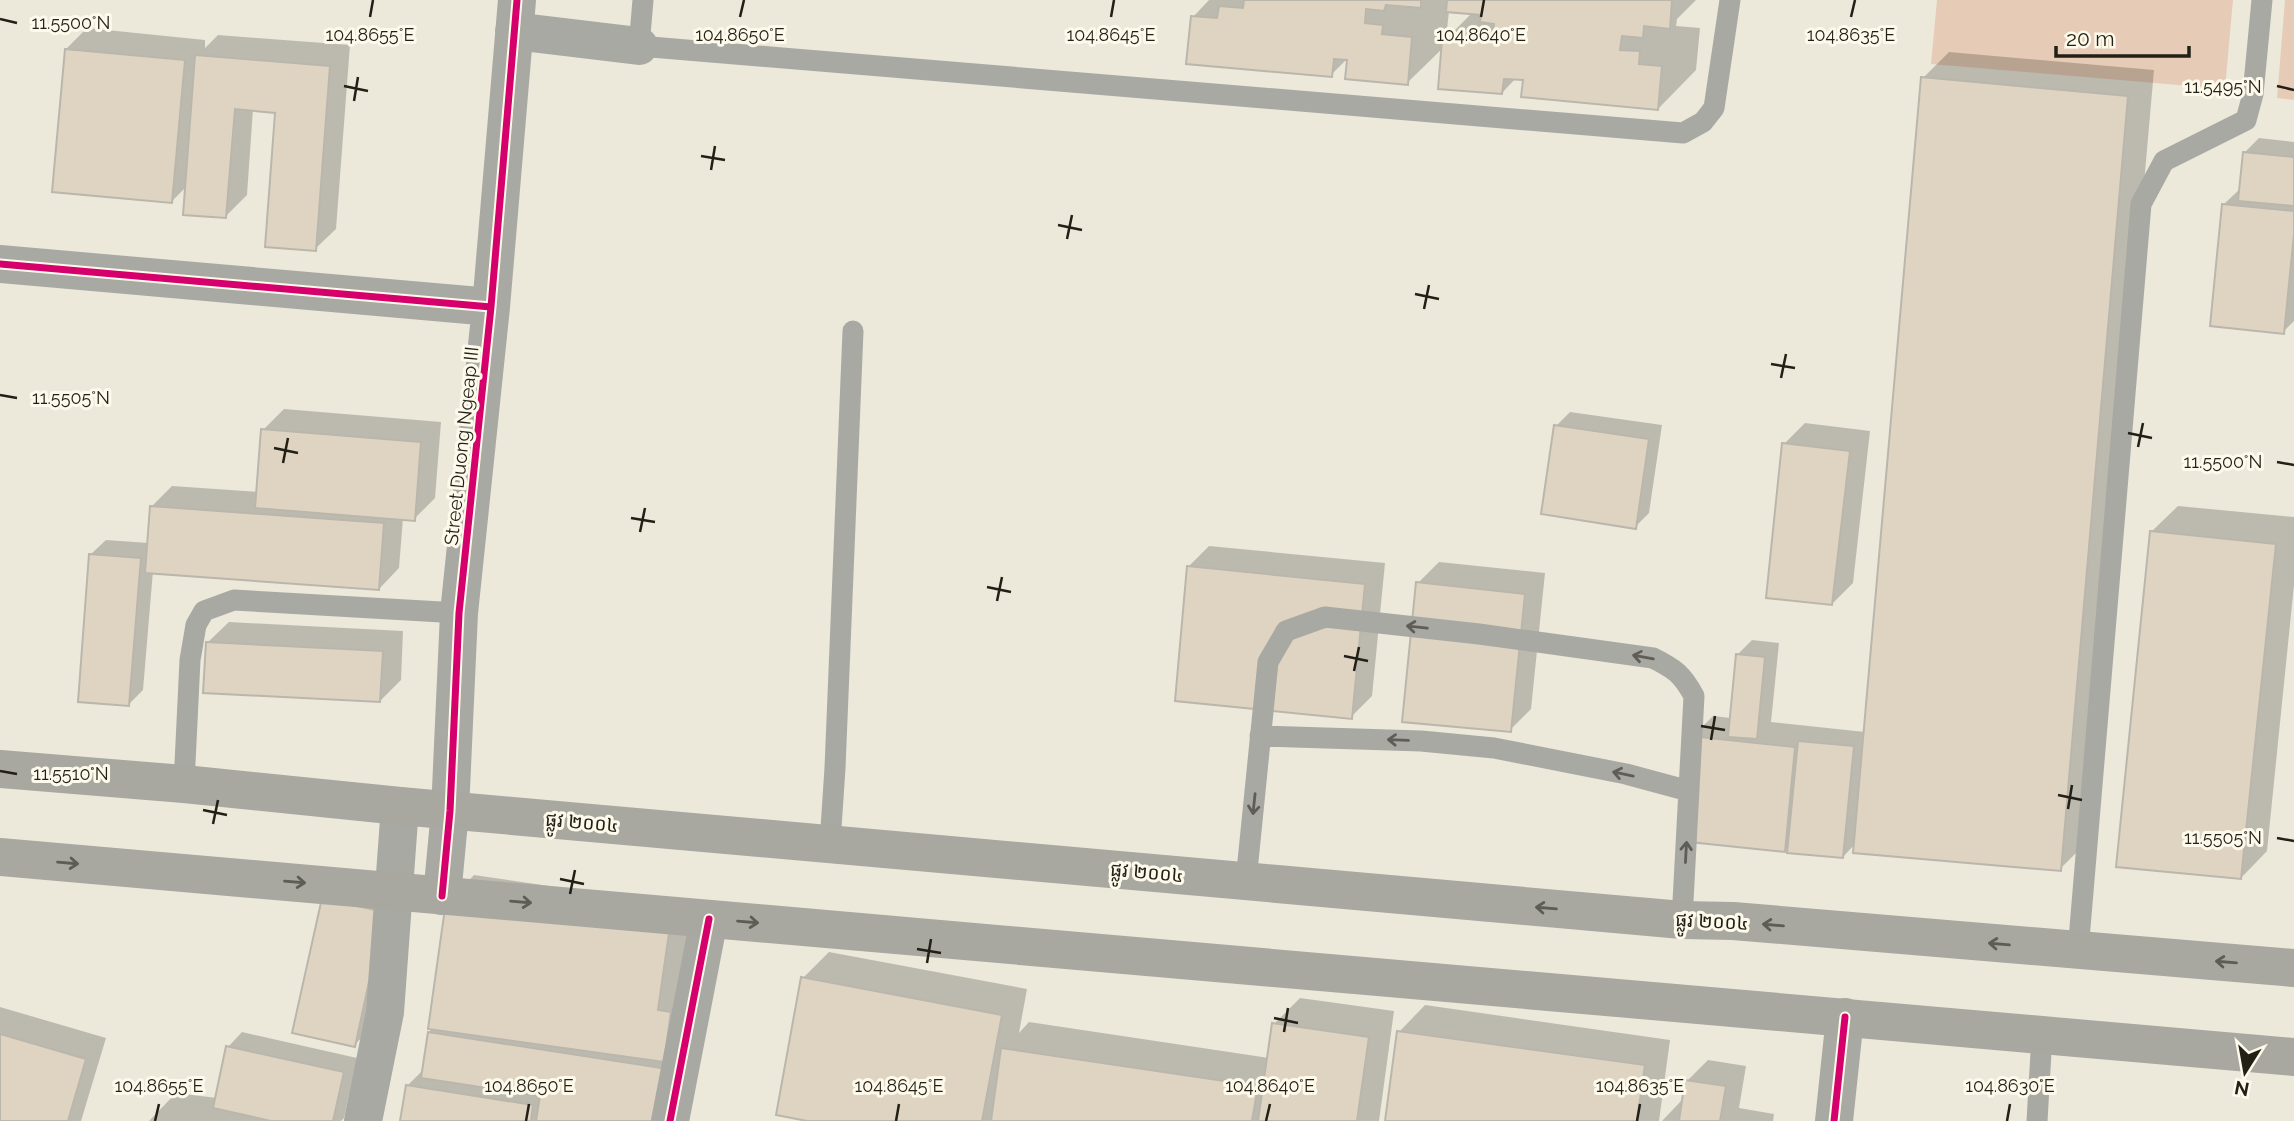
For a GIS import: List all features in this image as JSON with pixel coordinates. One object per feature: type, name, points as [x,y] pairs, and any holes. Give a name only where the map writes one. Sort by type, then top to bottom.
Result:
[{"type":"main road","name":"ផ្លូវ ២០០៤","points":[[0,769],[1682,920],[1733,921],[2294,968]]},
{"type":"main road","points":[[0,857],[2294,1057]]},
{"type":"street","points":[[515,15],[639,46]]},
{"type":"street","name":"Street Duong Ngeap III","points":[[442,895],[450,811],[458,613],[491,307],[515,15]]},
{"type":"street","points":[[0,264],[491,307]]},
{"type":"street","points":[[363,1121],[385,1012],[400,806]]},
{"type":"street","points":[[670,1121],[709,919]]},
{"type":"street","points":[[1834,1121],[1845,1017]]},
{"type":"lane","points":[[643,0],[639,46],[1683,133],[1703,122],[1714,108],[1730,0]]},
{"type":"lane","points":[[2078,951],[2141,204],[2164,161],[2246,120],[2253,94],[2262,0]]},
{"type":"lane","points":[[830,843],[853,331]]},
{"type":"lane","points":[[184,784],[190,660],[196,625],[204,611],[234,600],[458,613]]},
{"type":"lane","points":[[1246,881],[1268,662],[1286,631],[1325,617],[1479,634],[1653,658],[1676,670],[1694,696],[1682,920]]},
{"type":"lane","points":[[1261,736],[1421,741],[1494,748],[1626,774],[1689,791]]},
{"type":"lane","points":[[2037,1121],[2042,1035]]},
{"type":"shaded area","points":[[1937,0],[2233,0],[2225,89],[1931,64]]},
{"type":"shaded area","points":[[2285,0],[2294,0],[2294,100],[2277,98]]},
{"type":"building","points":[[1244,0],[1421,0],[1421,8],[1386,5],[1384,11],[1366,9],[1365,23],[1383,25],[1382,34],[1412,37],[1408,85],[1345,79],[1347,60],[1334,59],[1332,77],[1186,64],[1191,16],[1217,18],[1219,6],[1243,8]]},
{"type":"building","points":[[1447,0],[1672,0],[1670,29],[1644,26],[1643,38],[1622,36],[1620,50],[1640,51],[1639,64],[1662,66],[1658,110],[1521,97],[1523,80],[1504,79],[1502,94],[1438,89],[1442,40],[1475,43],[1477,32],[1493,34],[1494,24],[1480,22],[1481,15],[1446,12]]},
{"type":"building","points":[[65,49],[185,60],[172,203],[52,192]]},
{"type":"building","points":[[195,55],[330,66],[316,251],[265,247],[275,113],[235,109],[226,218],[183,215]]},
{"type":"building","points":[[1921,77],[2128,96],[2061,871],[1853,853]]},
{"type":"building","points":[[2243,152],[2294,157],[2294,206],[2238,201]]},
{"type":"building","points":[[2222,204],[2294,211],[2284,334],[2210,326]]},
{"type":"building","points":[[1554,425],[1649,439],[1636,529],[1541,514]]},
{"type":"building","points":[[261,429],[421,442],[415,521],[255,508]]},
{"type":"building","points":[[1782,443],[1850,451],[1832,605],[1766,598]]},
{"type":"building","points":[[150,506],[384,523],[379,590],[145,573]]},
{"type":"building","points":[[2150,531],[2276,544],[2241,879],[2116,867]]},
{"type":"building","points":[[89,554],[141,558],[129,706],[78,702]]},
{"type":"building","points":[[1187,566],[1365,584],[1352,719],[1175,701]]},
{"type":"building","points":[[1416,582],[1525,594],[1511,732],[1402,722]]},
{"type":"building","points":[[206,642],[383,651],[380,702],[203,693]]},
{"type":"building","points":[[1736,654],[1765,657],[1757,739],[1728,737]]},
{"type":"building","points":[[1690,736],[1795,747],[1785,852],[1680,841]]},
{"type":"building","points":[[1798,741],[1854,746],[1843,858],[1787,853]]},
{"type":"building","points":[[322,898],[384,912],[355,1047],[292,1033]]},
{"type":"building","points":[[446,901],[669,933],[658,1010],[671,1012],[664,1062],[428,1029]]},
{"type":"building","points":[[801,977],[1002,1015],[982,1121],[807,1121],[776,1115]]},
{"type":"building","points":[[1272,1023],[1369,1037],[1357,1121],[1258,1121]]},
{"type":"building","points":[[1397,1031],[1645,1065],[1637,1121],[1385,1121]]},
{"type":"building","points":[[428,1032],[668,1069],[661,1121],[536,1121],[540,1096],[421,1078]]},
{"type":"building","points":[[0,1034],[86,1059],[68,1121],[0,1121]]},
{"type":"building","points":[[226,1046],[344,1072],[333,1121],[271,1121],[213,1108]]},
{"type":"building","points":[[1001,1048],[1258,1086],[1252,1121],[991,1121]]},
{"type":"building","points":[[1685,1080],[1726,1086],[1720,1121],[1679,1121]]},
{"type":"building","points":[[406,1085],[533,1105],[531,1121],[400,1121]]},
{"type":"cycle path","points":[[442,896],[450,811],[459,613],[491,307],[517,0]]},
{"type":"cycle path","points":[[0,264],[491,307]]},
{"type":"cycle path","points":[[670,1121],[709,919]]},
{"type":"cycle path","points":[[1834,1121],[1845,1017]]}]
